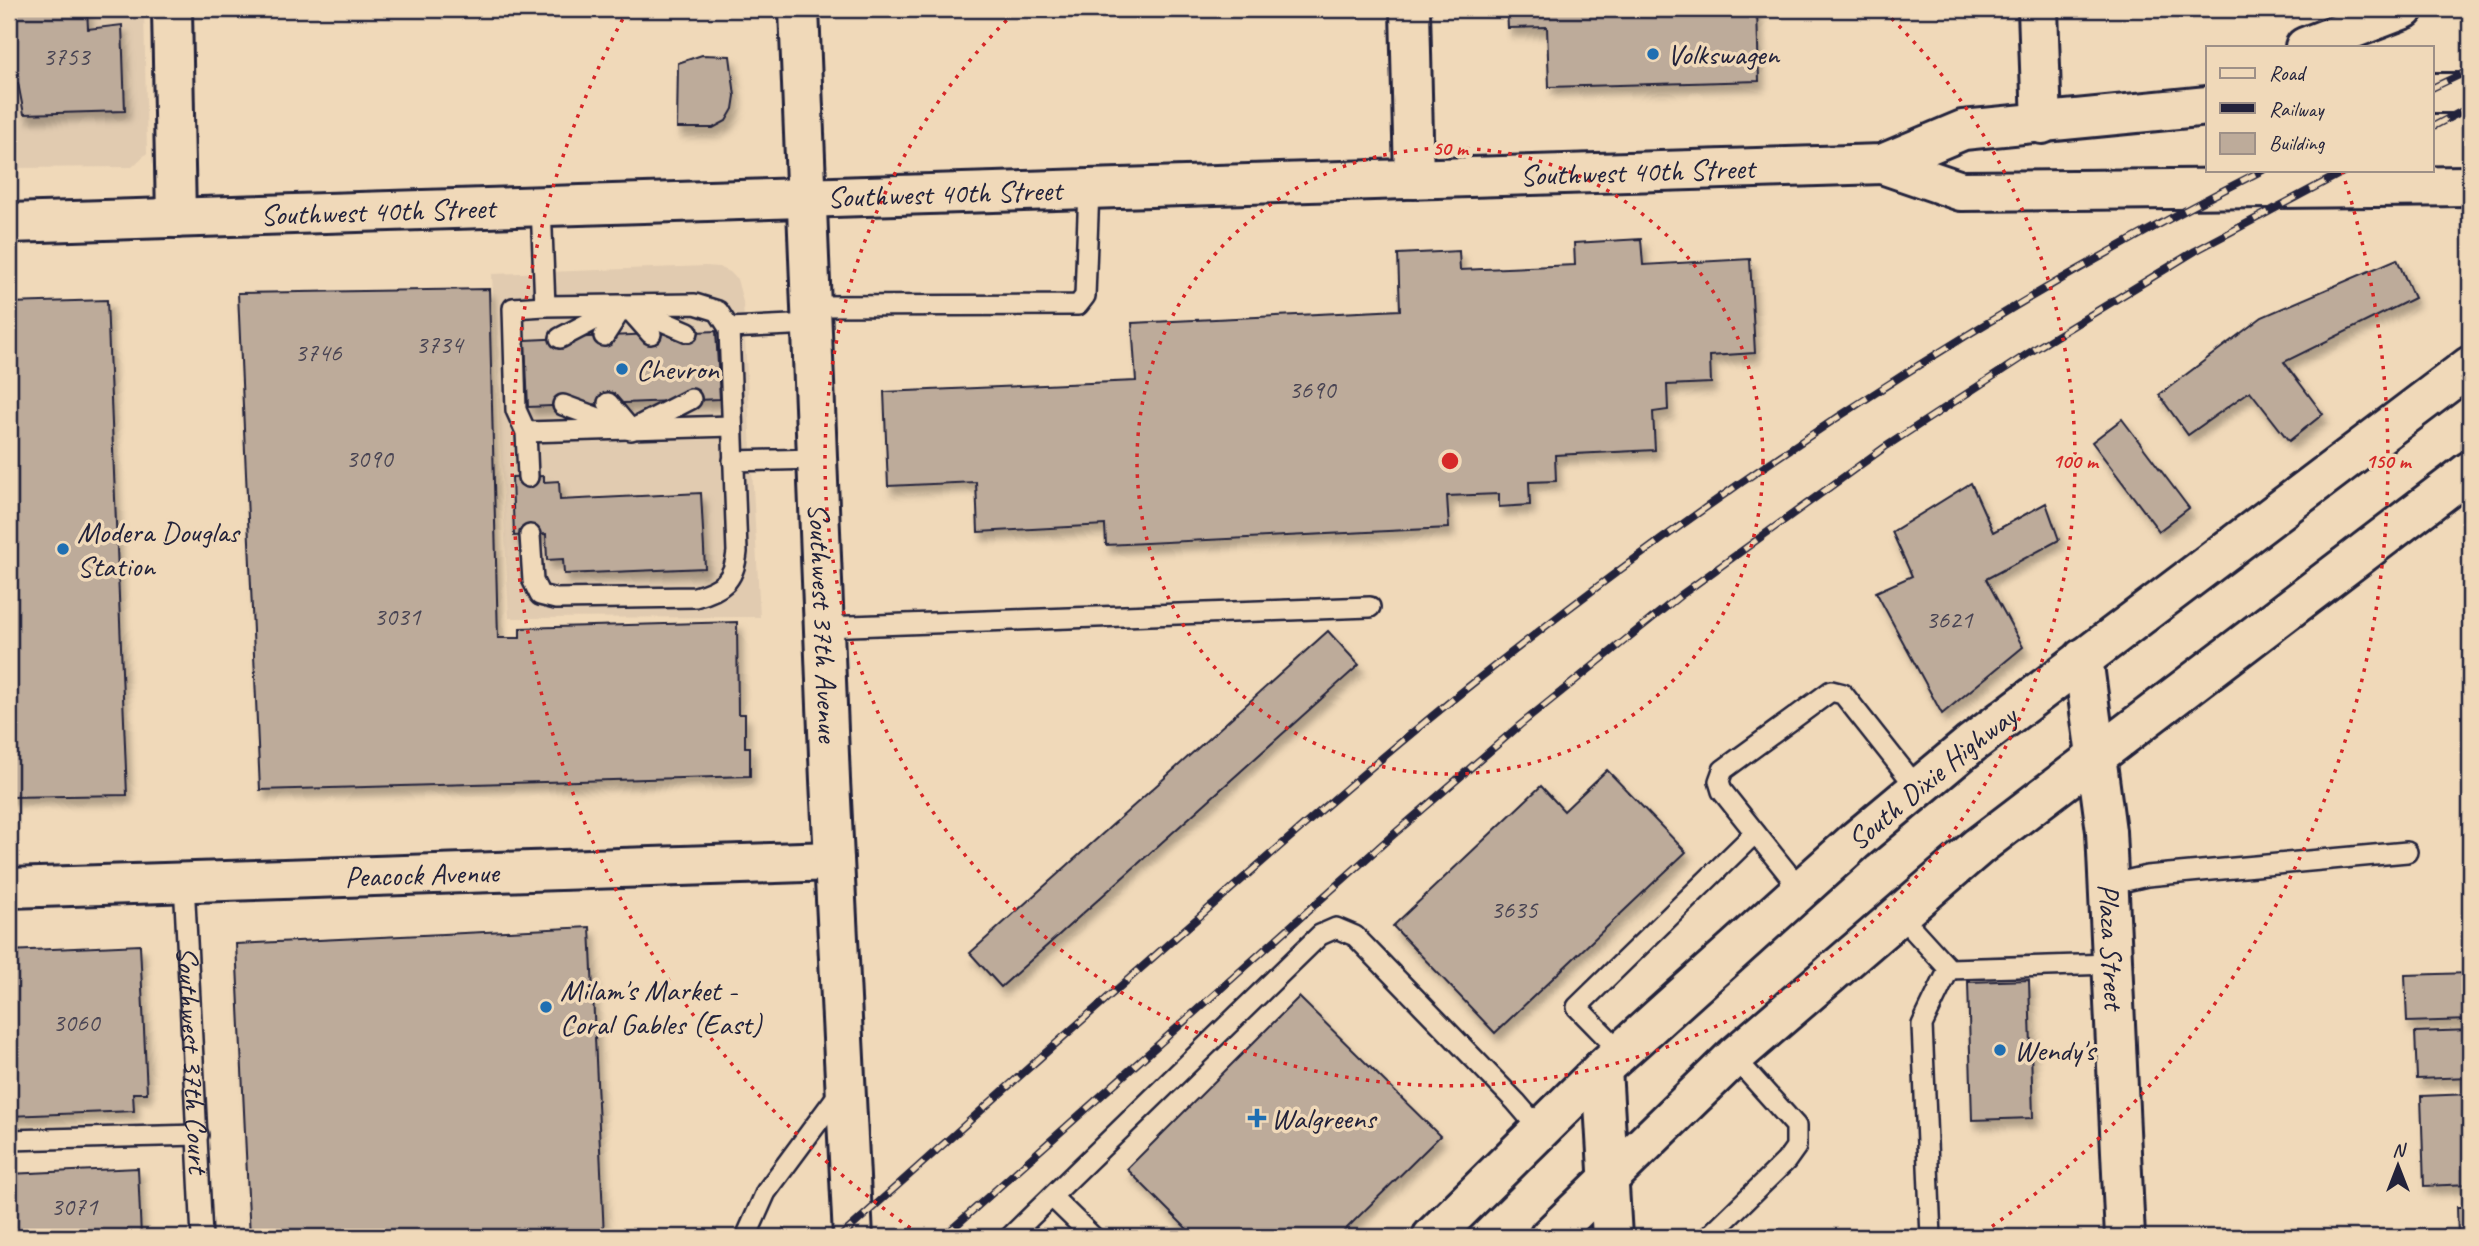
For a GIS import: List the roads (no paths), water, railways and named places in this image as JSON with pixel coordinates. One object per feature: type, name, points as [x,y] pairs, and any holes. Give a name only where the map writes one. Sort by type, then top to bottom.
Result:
[{"type":"main road","points":[[172,9],[176,218]]},
{"type":"main road","name":"Southwest 37th Avenue","points":[[799,9],[834,860],[853,1237]]},
{"type":"main road","points":[[1410,9],[1414,179]]},
{"type":"main road","points":[[2038,9],[2042,124]]},
{"type":"main road","points":[[2308,46],[2404,9]]},
{"type":"main road","points":[[2434,93],[2470,93]]},
{"type":"main road","name":"Southwest 40th Street","points":[[1882,164],[1963,130],[2206,106]]},
{"type":"main road","name":"Southwest 40th Street","points":[[9,223],[1882,164],[1961,191],[2470,186]]},
{"type":"main road","name":"South Dixie Highway","points":[[1432,1237],[1611,1060],[1801,890],[1971,744],[2470,366]]},
{"type":"main road","points":[[1549,1237],[1734,1057],[1979,846],[2470,471]]},
{"type":"main road","name":"Plaza Street","points":[[2083,658],[2106,831],[2125,1237]]},
{"type":"main road","name":"Peacock Avenue","points":[[9,888],[834,860]]},
{"type":"main road","points":[[1611,1060],[1609,1178],[1612,1237]]},
{"type":"lane","points":[[729,328],[811,315],[1079,305],[1085,296],[1088,189]]},
{"type":"lane","points":[[541,205],[545,306]]},
{"type":"lane","points":[[625,304],[688,332]]},
{"type":"lane","points":[[625,304],[651,334]]},
{"type":"lane","points":[[604,336],[625,304]]},
{"type":"lane","points":[[560,338],[625,304]]},
{"type":"lane","points":[[528,477],[526,432],[516,410],[513,308],[695,304],[718,311],[729,328],[737,552],[735,570],[726,582],[710,593],[695,597],[556,599],[540,595],[533,581],[530,535]]},
{"type":"lane","points":[[563,405],[631,430],[691,399]]},
{"type":"lane","points":[[631,430],[654,401]]},
{"type":"lane","points":[[608,403],[631,430]]},
{"type":"lane","points":[[526,432],[732,426]]},
{"type":"lane","points":[[733,461],[817,459]]},
{"type":"lane","points":[[824,627],[1370,607]]},
{"type":"lane","points":[[1801,890],[1722,791],[1719,781],[1723,770],[1831,691],[1843,694],[1918,789]]},
{"type":"lane","points":[[1611,1060],[1577,1007],[1755,833]]},
{"type":"lane","points":[[2108,885],[2147,876],[2407,852]]},
{"type":"lane","name":"Southwest 37th Court","points":[[184,882],[202,1237]]},
{"type":"lane","points":[[1899,914],[1949,969]]},
{"type":"lane","points":[[1010,1237],[1320,935],[1336,928],[1355,936],[1540,1130]]},
{"type":"lane","points":[[1949,969],[2111,964]]},
{"type":"lane","points":[[1931,1237],[1922,1026],[1949,969]]},
{"type":"lane","points":[[1708,1237],[1786,1161],[1796,1147],[1796,1126],[1734,1057]]},
{"type":"lane","points":[[746,1237],[766,1192],[846,1084]]},
{"type":"lane","points":[[9,1140],[198,1135]]},
{"type":"lane","points":[[1052,1196],[1093,1237]]},
{"type":"railway","points":[[2434,87],[2470,70]]},
{"type":"railway","points":[[2434,126],[2470,107]]},
{"type":"railway","points":[[840,1237],[1347,788],[1448,704],[1667,535],[1859,403],[1958,341],[2058,281],[2259,172]]},
{"type":"railway","points":[[943,1237],[1386,841],[1520,725],[1681,595],[1885,447],[2035,349],[2195,251],[2343,172]]},
{"type":"place","name":"Volkswagen","points":[[1653,54]]},
{"type":"place","name":"Chevron","points":[[622,369]]},
{"type":"place","name":"Modera Douglas Station","points":[[63,549]]},
{"type":"place","name":"Milam's Market - Coral Gables (East)","points":[[546,1007]]},
{"type":"place","name":"Wendy's","points":[[2000,1050]]},
{"type":"place","name":"Walgreens","points":[[1257,1118]]}]
